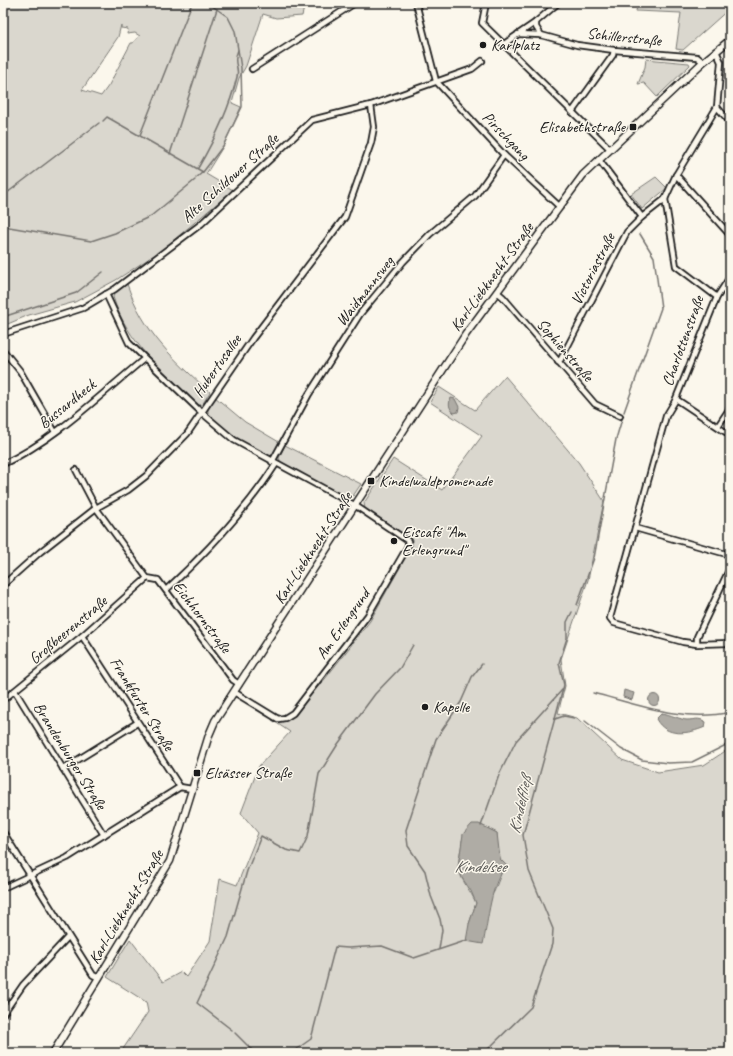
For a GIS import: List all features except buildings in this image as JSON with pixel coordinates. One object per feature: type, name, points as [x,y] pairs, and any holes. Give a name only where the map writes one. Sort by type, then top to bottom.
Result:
[{"type":"street","points":[[252,69],[355,3]]},
{"type":"street","points":[[416,3],[436,81]]},
{"type":"street","points":[[486,3],[482,23],[610,149]]},
{"type":"street","points":[[504,44],[536,22],[558,3]]},
{"type":"street","points":[[536,22],[536,27],[541,35]]},
{"type":"street","name":"Schillerstraße","points":[[518,34],[541,35],[577,45],[614,50],[697,57],[703,62]]},
{"type":"street","name":"Karl-Liebknecht-Straße","points":[[53,1053],[170,861],[211,727],[356,506],[466,334],[583,175],[703,62],[730,40]]},
{"type":"street","points":[[572,112],[613,55],[614,50]]},
{"type":"street","points":[[665,199],[676,175],[717,107],[721,62],[716,51]]},
{"type":"street","name":"Alte Schildower Straße","points":[[3,334],[83,308],[106,294],[201,224],[312,120],[371,105],[472,69],[482,61]]},
{"type":"street","name":"Pirschgang","points":[[436,81],[504,155],[560,207]]},
{"type":"street","name":"Hubertusallee","points":[[3,585],[40,552],[96,508],[128,490],[160,464],[187,434],[253,338],[345,217],[371,143],[374,126],[371,105]]},
{"type":"street","points":[[717,107],[730,122]]},
{"type":"street","name":"Waidmannsweg","points":[[166,590],[198,561],[233,522],[262,485],[308,394],[360,314],[402,262],[430,234],[475,196],[504,155]]},
{"type":"street","points":[[599,160],[642,217]]},
{"type":"street","points":[[676,175],[730,235]]},
{"type":"street","name":"Victoriastraße","points":[[558,362],[561,359],[627,232],[642,217],[665,199]]},
{"type":"street","name":"Charlottenstraße","points":[[665,199],[676,266],[717,297],[676,399],[666,416],[610,618],[614,623],[697,644]]},
{"type":"street","points":[[717,297],[730,277]]},
{"type":"street","name":"Sophienstraße","points":[[496,292],[503,297],[595,404],[620,416]]},
{"type":"street","points":[[106,294],[129,343],[201,412],[242,446],[356,506]]},
{"type":"street","points":[[3,350],[20,370],[55,432]]},
{"type":"street","name":"Bussardheck","points":[[3,464],[29,451],[55,432],[144,359]]},
{"type":"street","points":[[676,399],[730,435]]},
{"type":"street","points":[[718,426],[730,408]]},
{"type":"street","name":"Eichhornstraße","points":[[76,470],[96,508],[147,578],[158,580],[233,680],[239,684]]},
{"type":"street","name":"Am Erlengrund","points":[[234,692],[278,719],[285,718],[293,713],[368,615],[408,544],[401,535],[356,506]]},
{"type":"street","points":[[635,528],[730,555]]},
{"type":"street","points":[[730,568],[697,637],[697,644],[730,643]]},
{"type":"street","name":"Großbeerenstraße","points":[[3,700],[82,636],[147,578]]},
{"type":"street","name":"Frankfurter Straße","points":[[82,636],[137,723],[180,787]]},
{"type":"street","name":"Brandenburger Straße","points":[[14,691],[104,835]]},
{"type":"street","points":[[63,769],[137,723]]},
{"type":"street","points":[[3,888],[32,876],[67,858],[180,787],[192,789]]},
{"type":"street","points":[[3,832],[32,876],[68,937],[93,975],[99,978]]},
{"type":"street","points":[[3,1014],[23,985],[68,937]]},
{"type":"shaded area","points":[[3,3],[305,3],[302,16],[276,18],[263,14],[246,66],[239,78],[232,103],[241,107],[224,145],[206,174],[233,190],[162,250],[116,280],[75,302],[29,315],[3,326]],"holes":[[[121,25],[121,28],[128,29],[127,34],[135,33],[140,36],[133,43],[131,43],[109,85],[101,96],[82,90],[118,37]]]},
{"type":"shaded area","points":[[634,3],[730,3],[730,8],[683,50],[676,49],[681,13],[636,11],[637,6]]},
{"type":"shaded area","points":[[646,59],[689,63],[690,65],[657,97],[644,83],[638,84],[645,67]]},
{"type":"shaded area","points":[[656,177],[667,188],[642,209],[631,194]]},
{"type":"shaded area","points":[[127,284],[142,317],[151,331],[172,356],[210,392],[202,405],[198,405],[160,369],[137,343],[127,328],[113,297],[115,292]]},
{"type":"shaded area","points":[[505,376],[579,463],[604,501],[588,580],[561,659],[565,686],[558,713],[577,718],[622,760],[658,772],[704,765],[730,748],[730,1053],[134,1053],[123,1049],[148,1012],[146,1002],[107,977],[130,939],[163,982],[181,972],[186,977],[210,941],[220,879],[237,885],[258,833],[241,813],[259,766],[290,732],[272,720],[282,722],[289,719],[325,679],[370,621],[412,546],[412,539],[365,509],[364,503],[393,459],[442,490],[482,436],[430,402],[439,387],[475,410]],"holes":[[[481,825],[497,833],[497,845],[503,869],[494,892],[469,924],[476,903],[462,878],[459,869],[462,840]]]},
{"type":"shaded area","points":[[215,397],[245,422],[279,442],[273,455],[268,456],[235,437],[208,415],[208,409]]},
{"type":"shaded area","points":[[285,445],[361,484],[353,496],[348,498],[281,463],[279,458]]},
{"type":"water","points":[[451,398],[455,399],[459,407],[458,412],[454,413],[450,408],[449,404]]},
{"type":"water","points":[[624,690],[634,693],[632,700],[623,697]]},
{"type":"water","points":[[652,695],[656,695],[658,696],[658,704],[652,705],[649,702],[649,698]]},
{"type":"water","points":[[662,713],[685,720],[701,720],[706,722],[705,727],[685,733],[672,732],[660,725],[656,719]]},
{"type":"water","name":"Kindelsee","points":[[472,824],[479,824],[497,833],[500,859],[507,866],[497,881],[491,902],[483,944],[466,941],[469,924],[476,903],[471,891],[462,878],[458,867],[463,834]]},
{"type":"waterway","points":[[140,135],[192,3]]},
{"type":"waterway","points":[[196,178],[203,172],[223,146],[242,107],[241,68],[235,31],[228,17],[208,3]]},
{"type":"waterway","points":[[170,154],[217,9]]},
{"type":"waterway","points":[[198,168],[226,113],[238,74],[236,62],[238,50]]},
{"type":"waterway","points":[[103,121],[107,117],[203,172]]},
{"type":"waterway","points":[[3,196],[99,123]]},
{"type":"waterway","points":[[3,226],[91,241],[115,233],[151,216],[195,180]]},
{"type":"waterway","points":[[624,412],[661,308],[654,257],[640,234]]},
{"type":"waterway","points":[[3,317],[76,293],[103,272]]},
{"type":"waterway","points":[[577,605],[594,558],[616,439],[622,419]]},
{"type":"waterway","name":"Kindelfließ","points":[[484,1053],[531,1007],[552,944],[553,929],[529,871],[523,835],[564,685],[559,663],[567,638],[567,622],[572,612]]},
{"type":"waterway","points":[[232,1030],[197,1003],[228,937],[247,871],[261,836],[286,850],[300,853],[308,836],[319,774],[338,744],[375,694],[400,668],[413,645]]},
{"type":"waterway","points":[[439,949],[442,930],[440,919],[431,896],[425,871],[408,846],[406,830],[436,739],[461,702],[472,677],[482,664]]},
{"type":"waterway","points":[[481,826],[499,775],[516,741],[562,690]]},
{"type":"waterway","name":"Kindelfließ","points":[[593,693],[643,707],[678,714],[713,715],[730,712]]},
{"type":"waterway","points":[[555,719],[564,716],[574,718]]},
{"type":"waterway","name":"Kindelfließ","points":[[585,721],[621,749],[642,760],[668,763],[692,762],[730,743]]},
{"type":"waterway","points":[[291,1053],[311,1039],[335,947],[348,948],[382,946],[414,958],[468,940]]},
{"type":"waterway","points":[[235,1033],[255,1053]]},
{"type":"place","name":"Karlplatz","points":[[483,45]]},
{"type":"place","name":"Elisabethstraße","points":[[633,127]]},
{"type":"place","name":"Kindelwaldpromenade","points":[[371,481]]},
{"type":"place","name":"Eiscafé \"Am Erlengrund\"","points":[[394,541]]},
{"type":"place","name":"Kapelle","points":[[425,707]]},
{"type":"place","name":"Elsässer Straße","points":[[197,773]]}]
